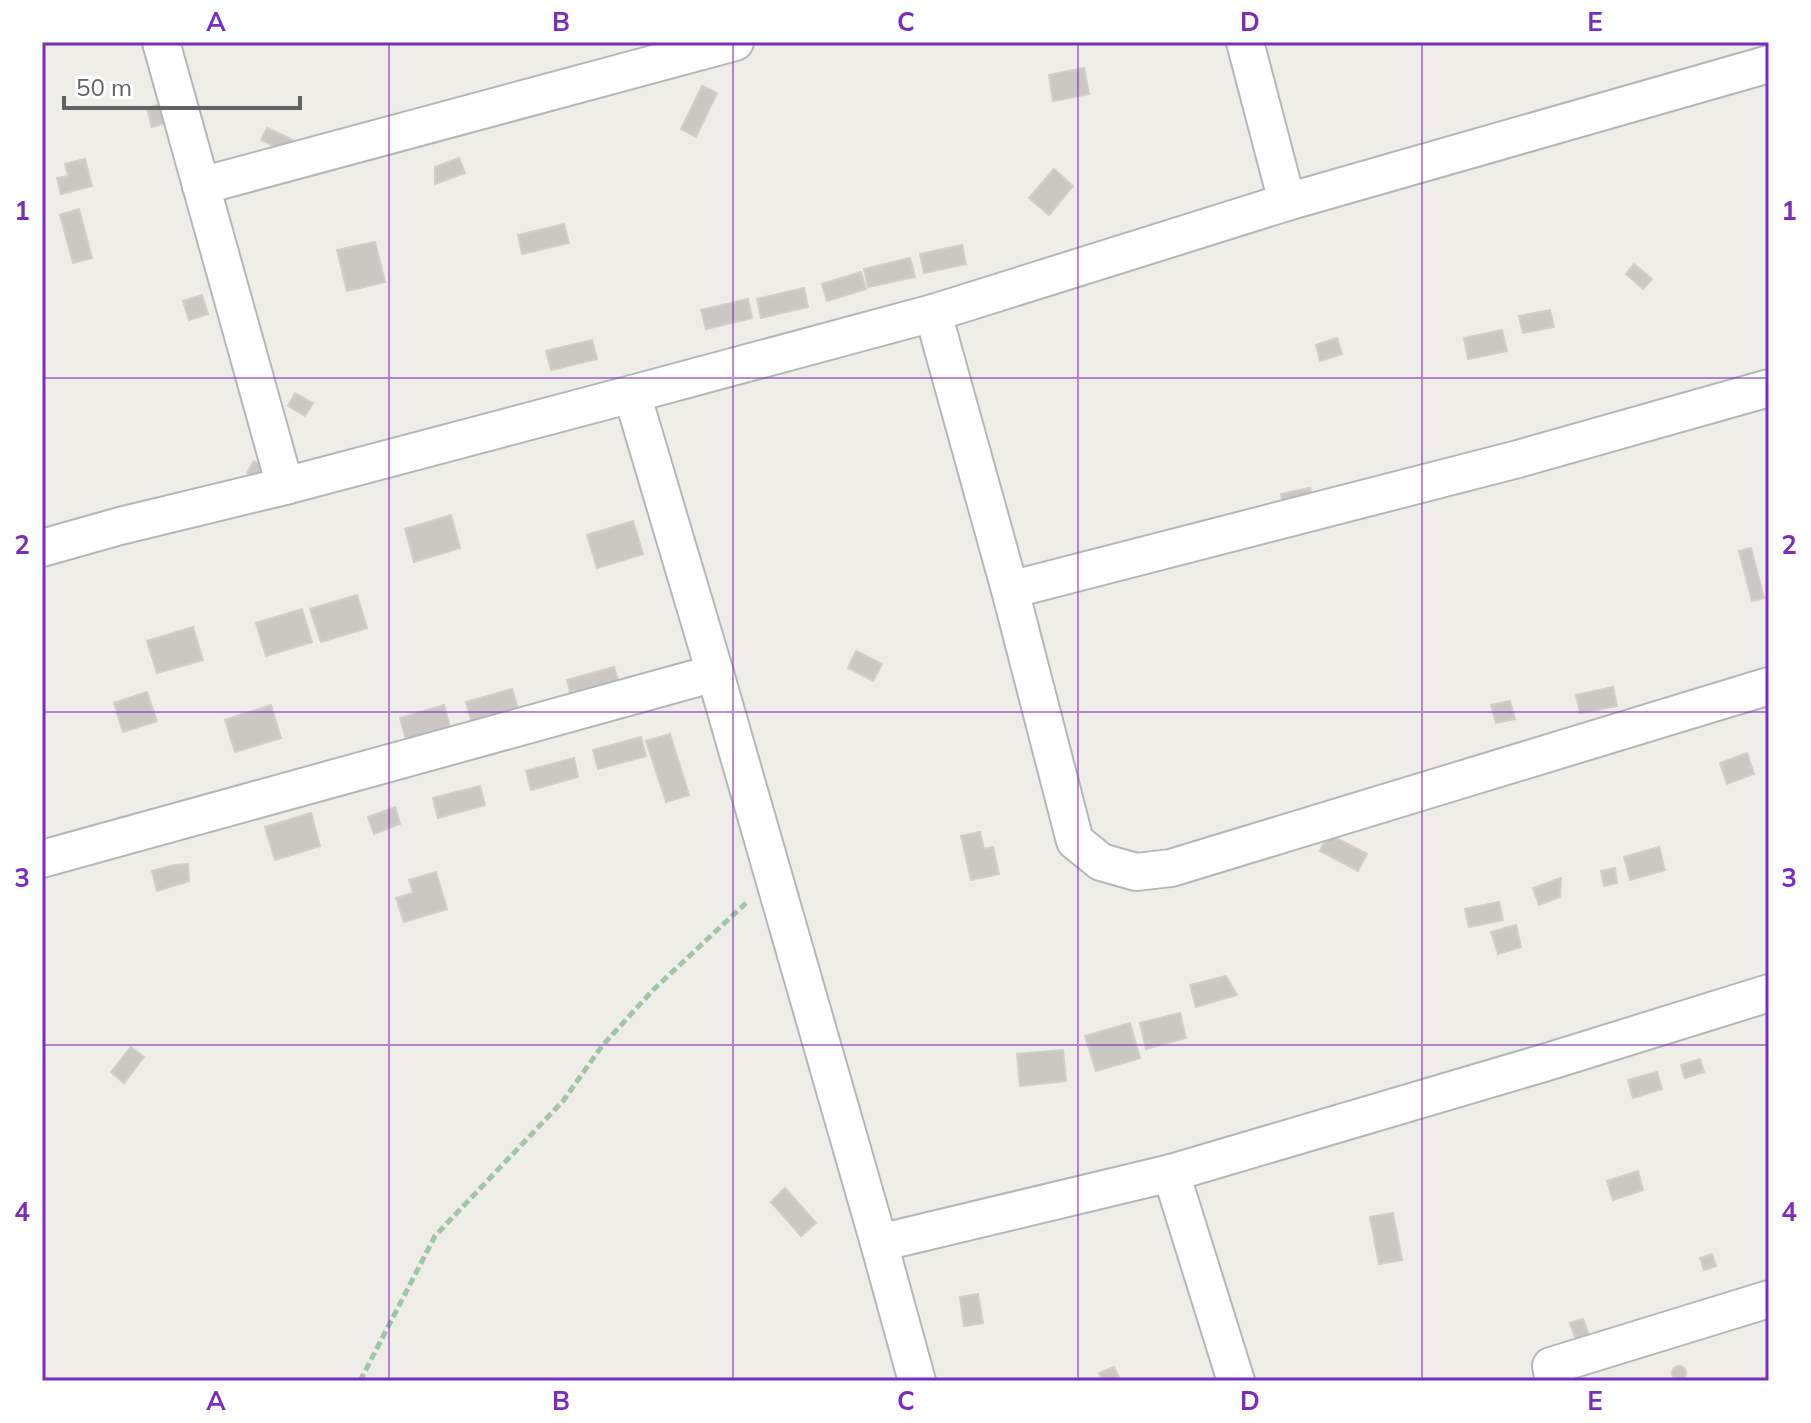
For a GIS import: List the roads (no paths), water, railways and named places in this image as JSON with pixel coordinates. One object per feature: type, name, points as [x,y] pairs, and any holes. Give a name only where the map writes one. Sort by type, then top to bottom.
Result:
[{"type":"street","points":[[161,42],[285,486]]},
{"type":"street","points":[[201,186],[735,42]]},
{"type":"street","points":[[1245,42],[1287,202]]},
{"type":"street","points":[[42,548],[933,313],[1287,202],[1769,64]]},
{"type":"street","points":[[933,313],[1010,590],[1075,841],[1101,862],[1136,872],[1171,868],[1769,686]]},
{"type":"street","points":[[1010,590],[1518,459],[1769,388]]},
{"type":"street","points":[[632,394],[917,1381]]},
{"type":"street","points":[[42,859],[715,673]]},
{"type":"street","points":[[879,1243],[1171,1173],[1769,993]]},
{"type":"street","points":[[1171,1173],[1236,1381]]},
{"type":"street","points":[[1554,1381],[1551,1366],[1769,1299]]}]
